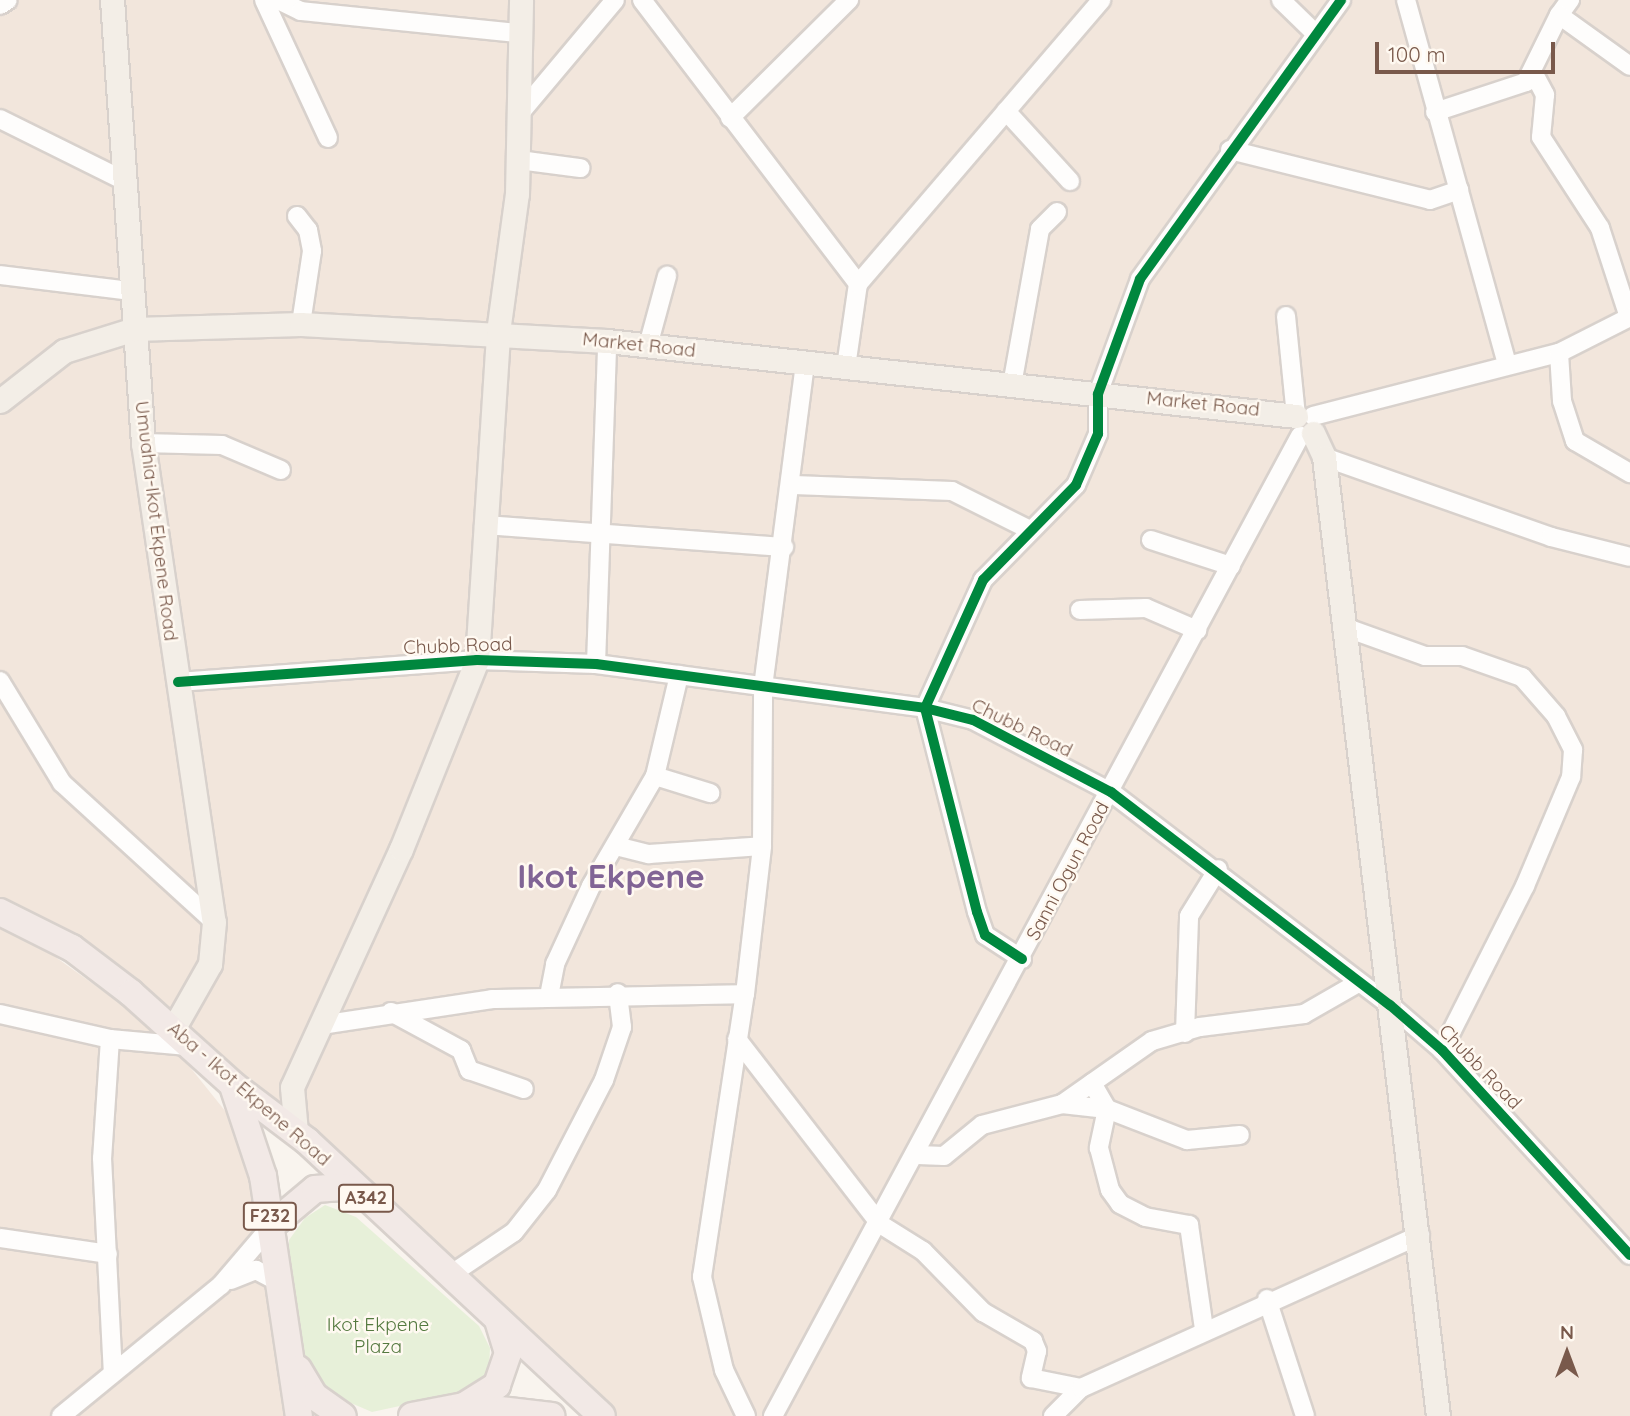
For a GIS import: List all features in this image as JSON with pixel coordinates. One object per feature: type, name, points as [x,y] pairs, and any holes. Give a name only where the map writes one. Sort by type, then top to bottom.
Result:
[{"type":"highway","name":"Aba - Ikot Ekpene Road","points":[[0,912],[72,948],[233,1085],[296,1132],[364,1196],[453,1272],[602,1416]]},
{"type":"highway","name":"F232","points":[[233,1085],[251,1127],[272,1225],[299,1416]]},
{"type":"highway","points":[[272,1225],[315,1189],[344,1187],[364,1196]]},
{"type":"highway","points":[[412,1416],[464,1406],[484,1397],[506,1369],[507,1335],[496,1316]]},
{"type":"highway","points":[[291,1351],[314,1396],[343,1416]]},
{"type":"highway","points":[[464,1406],[551,1416]]},
{"type":"main road","name":"Umuahia-Ikot Ekpene Road","points":[[112,0],[143,443],[214,922],[210,964],[181,1038]]},
{"type":"main road","points":[[296,1132],[292,1087],[477,660],[498,332],[519,160],[520,0]]},
{"type":"main road","name":"Market Road","points":[[0,401],[64,351],[134,330],[301,324],[498,332],[607,341],[1098,394],[1306,425]]},
{"type":"main road","points":[[1306,425],[1324,457],[1420,1235],[1438,1416]]},
{"type":"street","points":[[0,5],[8,0]]},
{"type":"street","points":[[264,0],[328,138]]},
{"type":"street","points":[[521,112],[615,0]]},
{"type":"street","points":[[642,0],[858,284]]},
{"type":"street","points":[[730,118],[849,0]]},
{"type":"street","points":[[846,367],[858,284],[1101,0]]},
{"type":"street","points":[[1281,0],[1316,34]]},
{"type":"street","points":[[1022,959],[985,935],[925,708],[983,580],[1028,529],[1076,485],[1098,433],[1098,394],[1140,279],[1230,150],[1341,0]]},
{"type":"street","points":[[1406,0],[1507,363]]},
{"type":"street","points":[[273,18],[282,2],[301,11],[518,33]]},
{"type":"street","points":[[1435,112],[1526,82],[1564,7],[1630,65]]},
{"type":"street","points":[[1286,316],[1306,425],[1507,363],[1559,353],[1629,317],[1600,228],[1541,137],[1545,95],[1533,72]]},
{"type":"street","points":[[1006,111],[1070,181]]},
{"type":"street","points":[[0,119],[123,180]]},
{"type":"street","points":[[1230,150],[1430,200],[1459,190]]},
{"type":"street","points":[[519,160],[580,168]]},
{"type":"street","points":[[1012,385],[1040,229],[1057,212]]},
{"type":"street","points":[[297,216],[312,251],[301,324]]},
{"type":"street","points":[[0,275],[131,291]]},
{"type":"street","points":[[648,346],[667,276]]},
{"type":"street","points":[[596,664],[604,533],[607,341]]},
{"type":"street","points":[[1559,353],[1562,401],[1575,441],[1630,473]]},
{"type":"street","points":[[746,1416],[724,1370],[702,1277],[745,994],[762,846],[763,687],[794,485],[805,363]]},
{"type":"street","name":"Sanni Ogun Road","points":[[773,1416],[918,1156],[1306,425]]},
{"type":"street","points":[[143,443],[222,445],[281,470]]},
{"type":"street","points":[[1324,457],[1551,537],[1630,556]]},
{"type":"street","points":[[794,485],[952,491],[1028,529]]},
{"type":"street","points":[[484,525],[784,547]]},
{"type":"street","points":[[1151,540],[1231,566]]},
{"type":"street","points":[[1080,610],[1146,608],[1197,630]]},
{"type":"street","points":[[1344,627],[1425,656],[1462,656],[1522,677],[1556,716],[1573,750],[1571,777],[1525,886],[1442,1050]]},
{"type":"street","name":"Chubb Road","points":[[178,682],[477,660],[596,664],[925,708],[973,720],[1111,792],[1218,869],[1358,983],[1391,1005],[1442,1050],[1630,1255]]},
{"type":"street","points":[[549,996],[555,964],[655,776],[680,675]]},
{"type":"street","points":[[0,681],[62,783],[214,922]]},
{"type":"street","points":[[655,776],[710,793]]},
{"type":"street","points":[[616,846],[649,854],[762,846]]},
{"type":"street","points":[[1185,1033],[1189,916],[1218,869]]},
{"type":"street","points":[[918,1156],[944,1156],[982,1125],[1062,1104],[1152,1041],[1185,1033],[1304,1014],[1358,983]]},
{"type":"street","points":[[321,1025],[391,1013],[549,996],[618,993],[745,994]]},
{"type":"street","points":[[453,1272],[514,1232],[547,1190],[604,1080],[622,1027],[618,993]]},
{"type":"street","points":[[391,1013],[461,1050],[469,1070],[524,1089]]},
{"type":"street","points":[[0,1014],[110,1039],[181,1038]]},
{"type":"street","points":[[110,1039],[102,1158],[113,1373]]},
{"type":"street","points":[[737,1039],[880,1224],[923,1251],[983,1312],[1033,1341],[1037,1351],[1031,1378],[1081,1388]]},
{"type":"street","points":[[1092,1083],[1107,1109],[1099,1148],[1110,1190],[1120,1204],[1145,1217],[1189,1225],[1204,1329]]},
{"type":"street","points":[[1062,1104],[1107,1109],[1187,1140],[1241,1135]]},
{"type":"street","points":[[61,1416],[221,1285],[272,1225]]},
{"type":"street","points":[[1053,1416],[1081,1388],[1267,1299],[1420,1235]]},
{"type":"street","points":[[0,1238],[108,1254]]},
{"type":"street","points":[[221,1285],[256,1270],[282,1284]]},
{"type":"street","points":[[1267,1299],[1305,1416]]},
{"type":"shaded area","points":[[0,0],[1630,0],[1630,1416],[617,1416],[336,1155],[0,900]]},
{"type":"shaded area","points":[[0,927],[47,951],[131,1011],[181,1056],[230,1117],[256,1205],[287,1416],[0,1416]]},
{"type":"green space","name":"Ikot Ekpene Plaza","points":[[325,1205],[356,1217],[479,1326],[490,1348],[489,1370],[469,1391],[372,1412],[325,1392],[304,1353],[288,1256],[289,1240],[305,1218]]},
{"type":"cycle path","points":[[1022,959],[985,935],[925,708],[983,580],[1076,485],[1098,434],[1098,394],[1140,279],[1341,0]]},
{"type":"cycle path","points":[[178,682],[477,660],[596,664],[925,708],[973,720],[1111,792],[1390,1005],[1442,1050],[1630,1255]]},
{"type":"district","name":"Ikot Ekpene","points":[[611,876]]}]
